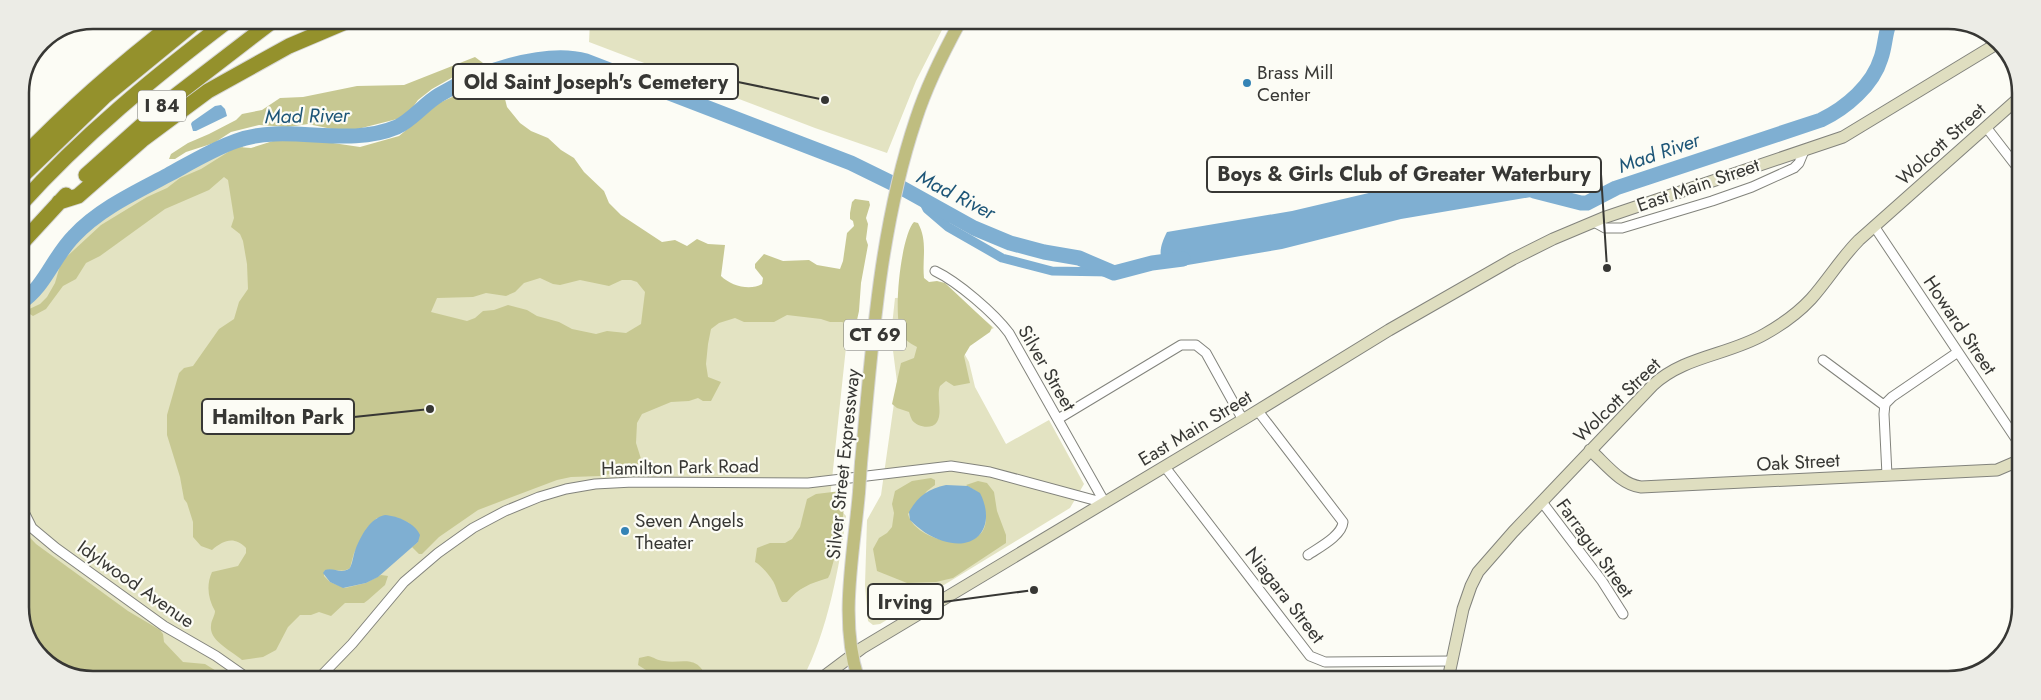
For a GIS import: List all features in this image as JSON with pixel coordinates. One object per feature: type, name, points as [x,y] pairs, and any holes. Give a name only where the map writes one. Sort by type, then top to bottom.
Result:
[{"type":"highway","points":[[29,151],[100,83],[167,29]]},
{"type":"highway","points":[[29,169],[104,97],[187,29]]},
{"type":"highway","name":"I 84","points":[[29,196],[101,124],[163,70],[217,29]]},
{"type":"highway","name":"I 84","points":[[29,235],[59,202],[147,119],[262,29]]},
{"type":"highway","points":[[59,202],[78,196],[142,140],[208,91],[282,50],[328,29]]},
{"type":"main road","name":"Silver Street Expressway","points":[[853,654],[850,593],[861,463],[880,289],[892,206],[922,103],[957,29]]},
{"type":"main road","name":"East Main Street","points":[[831,671],[853,654],[1258,411],[1389,330],[1488,273],[1545,243],[1594,222],[1849,134],[1992,47]]},
{"type":"main road","name":"Wolcott Street","points":[[1450,671],[1463,609],[1474,579],[1488,560],[1590,450],[1654,385],[1670,371],[1754,340],[1796,313],[1813,297],[1850,249],[2012,104]]},
{"type":"main road","name":"Oak Street","points":[[1590,450],[1624,480],[1632,485],[1641,487],[1997,470],[2012,464]]},
{"type":"main road","name":"CT 69","points":[[853,654],[857,671]]},
{"type":"street","points":[[1986,126],[2012,160]]},
{"type":"street","name":"East Main Street","points":[[1594,222],[1605,228],[1622,228],[1712,201],[1752,187],[1794,168],[1799,163],[1804,151]]},
{"type":"street","name":"Howard Street","points":[[1874,226],[2012,433]]},
{"type":"street","name":"Silver Street","points":[[935,271],[949,279],[1005,328],[1015,342],[1105,503]]},
{"type":"street","points":[[1058,419],[1181,345],[1196,345],[1206,353],[1243,420]]},
{"type":"street","points":[[1887,475],[1885,406],[1892,398],[1958,352]]},
{"type":"street","points":[[1823,360],[1885,406]]},
{"type":"street","points":[[1258,411],[1343,522],[1343,527],[1308,555]]},
{"type":"street","name":"Hamilton Park Road","points":[[326,671],[355,640],[404,582],[438,552],[468,531],[505,511],[566,489],[624,482],[808,483],[951,466],[990,472],[1105,503]]},
{"type":"street","name":"Niagara Street","points":[[1165,467],[1310,656],[1325,662],[1452,661]]},
{"type":"street","name":"Farragut Street","points":[[1542,502],[1602,581],[1623,614]]},
{"type":"street","name":"Idylwood Avenue","points":[[29,522],[32,528],[56,548],[164,626],[216,656],[237,671]]},
{"type":"green space","points":[[590,29],[942,29],[916,81],[887,153],[815,128],[589,42]]},
{"type":"green space","points":[[475,57],[483,63],[482,66],[462,72],[432,89],[418,100],[408,114],[401,118],[346,132],[308,124],[288,127],[259,125],[231,132],[214,143],[186,152],[175,159],[169,159],[171,154],[188,143],[236,120],[242,114],[262,110],[280,98],[303,97],[357,86],[404,85]]},
{"type":"green space","points":[[483,83],[493,84],[497,93],[505,99],[507,107],[520,123],[531,131],[548,138],[561,150],[574,158],[584,172],[604,191],[609,203],[621,215],[662,242],[675,240],[687,246],[697,239],[708,244],[725,245],[721,276],[735,285],[746,287],[762,284],[763,278],[755,268],[755,264],[764,254],[783,261],[809,260],[817,265],[840,269],[847,233],[854,226],[853,221],[850,219],[852,202],[855,199],[869,201],[870,205],[866,218],[868,224],[866,239],[868,245],[857,320],[849,325],[842,322],[830,322],[821,319],[787,315],[774,322],[744,322],[735,318],[719,323],[711,329],[708,344],[706,364],[708,377],[721,382],[711,401],[703,401],[698,398],[689,401],[671,402],[642,414],[637,423],[636,443],[642,462],[640,467],[601,476],[571,477],[557,480],[478,510],[439,537],[422,554],[419,554],[412,547],[418,542],[409,523],[398,518],[377,518],[369,526],[354,553],[350,568],[347,570],[327,570],[324,571],[324,576],[330,582],[345,588],[366,583],[381,575],[388,576],[385,585],[364,603],[345,603],[331,616],[319,612],[311,615],[300,615],[288,627],[276,650],[263,657],[242,660],[217,641],[211,631],[215,611],[209,597],[208,587],[212,572],[238,566],[246,553],[246,548],[242,544],[229,541],[212,550],[201,546],[193,537],[193,522],[184,499],[180,477],[167,435],[167,415],[179,373],[184,368],[193,366],[219,329],[234,319],[239,302],[248,289],[247,264],[243,241],[240,234],[231,227],[234,218],[228,180],[224,177],[209,190],[165,209],[100,256],[86,263],[76,279],[63,286],[46,309],[33,316],[29,314],[29,309],[40,304],[47,297],[55,283],[61,262],[101,225],[233,149],[238,147],[251,148],[276,140],[306,139],[360,147],[399,136],[439,103]],"holes":[[[540,278],[560,285],[580,280],[609,286],[622,280],[637,282],[645,292],[641,324],[626,333],[607,331],[596,334],[572,329],[559,322],[508,305],[494,310],[483,311],[475,318],[467,321],[431,312],[437,298],[473,297],[486,293],[506,296],[515,292],[524,283]]]},
{"type":"green space","points":[[243,139],[243,239],[383,213],[701,291],[851,300],[830,498],[846,516],[840,556],[826,620],[806,671],[85,671],[72,668],[54,658],[37,639],[30,620],[29,611],[29,288],[78,227],[195,155],[221,144]]},
{"type":"green space","points":[[914,222],[918,223],[923,237],[924,278],[929,282],[945,283],[992,327],[990,332],[970,346],[964,356],[970,383],[954,386],[946,381],[940,386],[939,418],[935,424],[928,427],[917,424],[912,420],[909,412],[892,404],[901,363],[914,358],[917,347],[908,342],[902,335],[898,312],[899,277],[902,259],[909,230]]},
{"type":"green space","points":[[947,288],[994,328],[960,346],[969,362],[975,387],[1006,444],[1049,420],[1084,484],[1070,508],[880,624],[873,625],[868,621],[865,585],[867,520],[881,495],[897,382],[891,335],[895,298],[939,296]]},
{"type":"green space","points":[[931,478],[935,480],[935,485],[927,491],[908,514],[914,524],[924,533],[938,539],[953,542],[967,541],[978,536],[985,526],[984,506],[980,495],[966,485],[978,481],[987,483],[994,492],[997,511],[1006,535],[1006,543],[953,578],[936,582],[907,583],[877,571],[873,549],[879,538],[892,527],[894,513],[892,504],[895,491],[912,481]]},
{"type":"green space","points":[[841,491],[845,493],[845,498],[841,534],[828,578],[805,587],[787,602],[782,602],[771,578],[755,562],[757,548],[770,543],[785,543],[792,539],[800,527],[807,499],[816,494]]},
{"type":"green space","points":[[29,537],[36,544],[128,611],[160,630],[163,634],[164,642],[183,662],[205,664],[216,671],[85,671],[72,668],[54,658],[37,639],[30,620]]},
{"type":"green space","points":[[648,656],[662,661],[693,663],[698,665],[703,671],[648,671],[638,665],[639,658]]},
{"type":"water","points":[[221,105],[225,109],[227,116],[193,131],[192,122],[215,106]]},
{"type":"water","points":[[1503,173],[1561,182],[1554,190],[1552,199],[1537,196],[1401,219],[1282,249],[1176,267],[1166,265],[1161,257],[1162,244],[1167,232],[1292,211],[1373,192]]},
{"type":"water","points":[[946,485],[968,486],[980,493],[986,515],[985,525],[975,539],[956,543],[943,541],[917,527],[910,520],[909,512],[920,497],[929,491]]},
{"type":"water","points":[[385,515],[400,519],[414,527],[420,535],[418,542],[378,577],[366,583],[343,588],[330,582],[323,573],[325,570],[344,571],[350,568],[363,533],[375,520]]},
{"type":"waterway","name":"Mad River","points":[[1534,191],[1587,203],[1616,188],[1821,120],[1849,102],[1872,77],[1881,58],[1888,29]]},
{"type":"waterway","name":"Mad River","points":[[29,296],[43,280],[67,244],[95,217],[131,195],[219,148],[256,136],[276,134],[357,136],[377,133],[397,127],[439,95],[471,79],[511,65],[551,58],[569,58],[586,61],[851,163],[902,188],[974,228],[1010,243],[1044,252],[1079,258],[1114,273],[1152,263],[1183,259]]},
{"type":"waterway","points":[[921,197],[927,209],[948,227],[1002,258],[1052,271],[1111,272]]},
{"type":"place","name":"Brass Mill Center","points":[[1247,83]]},
{"type":"place","name":"Old Saint Joseph's Cemetery","points":[[825,100]]},
{"type":"place","name":"Boys & Girls Club of Greater Waterbury","points":[[1607,268]]},
{"type":"place","name":"Hamilton Park","points":[[430,409]]},
{"type":"place","name":"Seven Angels Theater","points":[[625,531]]},
{"type":"place","name":"Irving","points":[[1034,590]]}]
